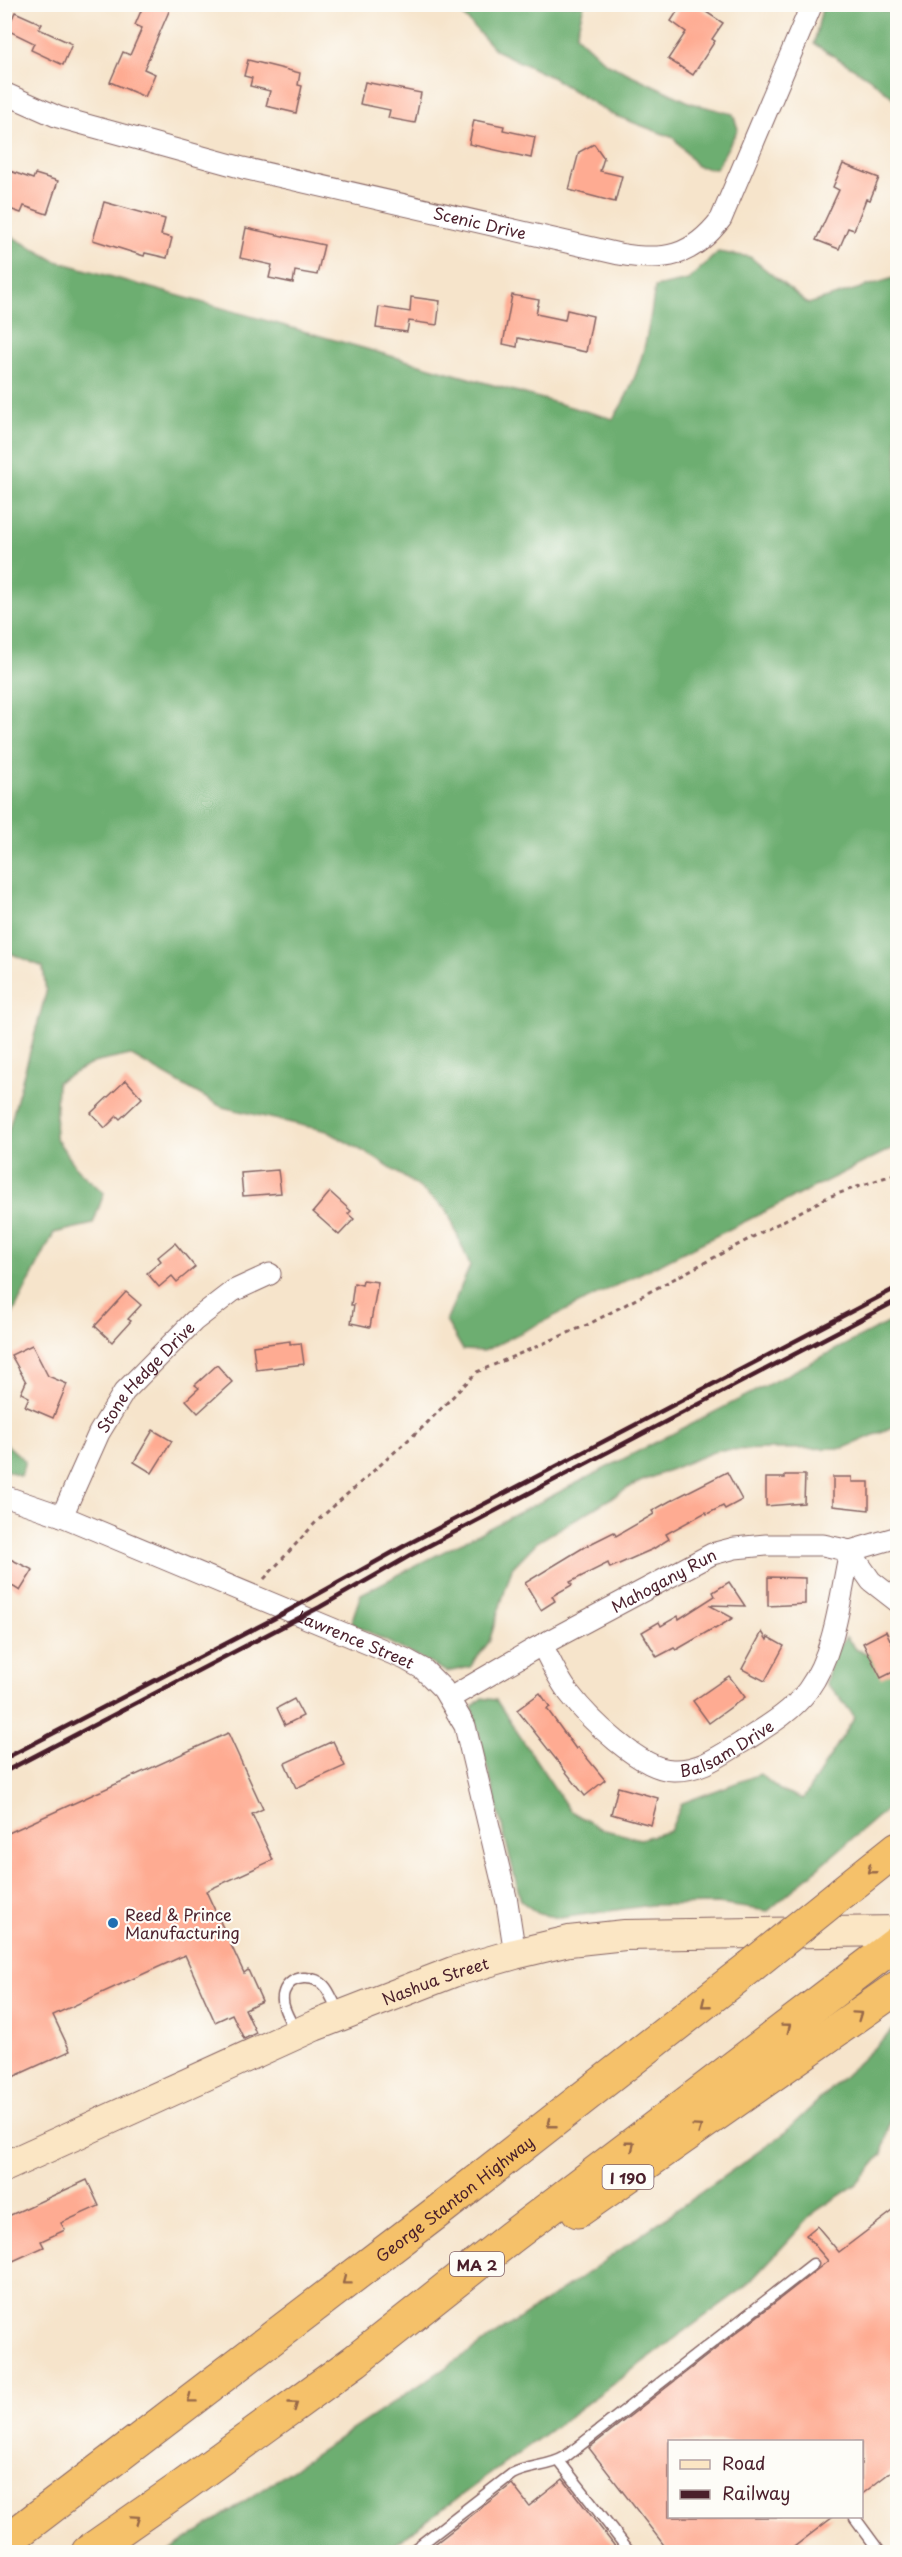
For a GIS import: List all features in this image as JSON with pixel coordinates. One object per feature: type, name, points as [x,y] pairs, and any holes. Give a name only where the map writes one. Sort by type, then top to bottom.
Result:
[{"type":"highway","name":"George Stanton Highway","points":[[4,2543],[436,2213],[750,1967],[897,1848]]},
{"type":"highway","name":"MA 2","points":[[88,2553],[355,2361],[574,2188],[897,1942]]},
{"type":"highway","name":"I 190","points":[[355,2361],[626,2179],[897,1986]]},
{"type":"main road","name":"Nashua Street","points":[[4,2167],[340,2016],[453,1972],[515,1954],[569,1941],[625,1935],[897,1931]]},
{"type":"street","name":"Scenic Drive","points":[[4,93],[58,117],[243,168],[620,254],[657,259],[697,243],[721,219],[812,4]]},
{"type":"street","name":"Stone Hedge Drive","points":[[62,1516],[99,1433],[124,1392],[194,1321],[233,1291],[270,1274]]},
{"type":"street","name":"Lawrence Street","points":[[4,1496],[62,1516],[405,1659],[423,1669],[450,1698],[465,1726],[511,1921],[515,1954]]},
{"type":"street","name":"Mahogany Run","points":[[450,1698],[542,1645],[712,1554],[735,1548],[766,1545],[823,1545],[850,1551],[897,1537]]},
{"type":"street","points":[[850,1551],[872,1581],[897,1602]]},
{"type":"street","name":"Balsam Drive","points":[[542,1645],[569,1693],[613,1738],[635,1755],[661,1769],[674,1770],[701,1766],[761,1730],[807,1691],[831,1640],[850,1551]]},
{"type":"lane","points":[[297,2034],[283,2003],[283,1993],[289,1984],[298,1978],[310,1978],[325,1986],[340,2016]]},
{"type":"lane","points":[[411,2553],[512,2474],[559,2461],[813,2264]]},
{"type":"lane","points":[[559,2461],[630,2553]]},
{"type":"lane","points":[[855,2518],[880,2553]]},
{"type":"path","points":[[250,1594],[317,1521],[424,1426],[477,1372],[589,1324],[828,1197],[897,1173]]},
{"type":"green space","points":[[828,4],[869,5],[897,15],[897,101],[868,77],[814,44],[822,8]]},
{"type":"green space","points":[[449,5],[584,5],[576,35],[606,63],[691,103],[733,114],[738,129],[716,169],[697,166],[674,138],[611,114],[553,78],[495,50],[460,12]]},
{"type":"green space","points":[[5,233],[56,261],[613,419],[637,372],[655,287],[688,280],[718,252],[750,257],[808,304],[897,277],[897,1146],[484,1351],[463,1350],[446,1321],[470,1266],[447,1210],[416,1185],[375,1158],[327,1131],[222,1107],[130,1055],[93,1063],[57,1082],[55,1137],[78,1170],[104,1193],[93,1224],[54,1233],[5,1329],[5,1143],[46,993],[43,967],[5,951]]},
{"type":"green space","points":[[897,1318],[897,1425],[844,1448],[718,1450],[635,1484],[537,1542],[512,1568],[489,1642],[470,1667],[447,1672],[351,1623],[361,1594]]},
{"type":"green space","points":[[4,1442],[25,1461],[21,1476],[5,1470]]},
{"type":"green space","points":[[846,1637],[857,1650],[897,1662],[897,1800],[768,1911],[718,1904],[651,1905],[560,1918],[539,1914],[521,1901],[472,1707],[482,1698],[496,1700],[569,1810],[601,1829],[640,1839],[670,1831],[682,1803],[760,1774],[780,1790],[803,1799],[855,1717],[826,1684],[832,1656]]},
{"type":"green space","points":[[897,2026],[897,2095],[882,2154],[857,2184],[816,2211],[745,2287],[384,2552],[168,2552],[573,2283],[782,2135]]},
{"type":"building","points":[[144,4],[159,4],[170,9],[144,69],[155,74],[145,97],[110,82],[123,52],[130,55],[142,28],[135,25]]},
{"type":"building","points":[[682,4],[694,4],[723,23],[712,39],[715,41],[693,75],[668,59],[686,32],[671,21]]},
{"type":"building","points":[[15,12],[42,24],[39,29],[72,44],[63,65],[31,50],[34,43],[7,30]]},
{"type":"building","points":[[248,60],[300,73],[298,85],[302,86],[296,113],[266,106],[270,91],[250,86],[252,78],[244,76]]},
{"type":"building","points":[[365,82],[421,93],[415,123],[388,118],[390,110],[360,104]]},
{"type":"building","points":[[474,120],[504,126],[503,130],[535,137],[531,158],[469,144]]},
{"type":"building","points":[[594,144],[604,158],[600,171],[622,176],[615,202],[569,190],[579,152]]},
{"type":"building","points":[[843,164],[879,178],[870,200],[866,199],[854,230],[848,228],[839,249],[816,240],[839,190],[833,187]]},
{"type":"building","points":[[4,169],[33,179],[35,174],[58,181],[47,214],[24,206],[21,213],[4,207]]},
{"type":"building","points":[[104,202],[165,219],[161,235],[172,238],[167,258],[145,253],[144,256],[93,240]]},
{"type":"building","points":[[246,228],[324,245],[317,275],[295,271],[293,283],[269,278],[272,265],[240,258]]},
{"type":"building","points":[[512,295],[539,300],[536,314],[565,320],[567,310],[593,316],[586,352],[518,338],[517,347],[503,344]]},
{"type":"building","points":[[411,297],[440,301],[437,325],[409,321],[407,332],[376,328],[379,307],[410,312]]},
{"type":"building","points":[[126,1080],[142,1098],[120,1119],[117,1116],[105,1128],[91,1113]]},
{"type":"building","points":[[278,1170],[281,1193],[243,1196],[241,1173]]},
{"type":"building","points":[[330,1192],[351,1211],[348,1214],[354,1219],[339,1235],[313,1212]]},
{"type":"building","points":[[175,1243],[195,1267],[177,1282],[172,1276],[159,1287],[147,1273],[161,1261],[158,1257]]},
{"type":"building","points":[[363,1280],[378,1282],[370,1327],[351,1323],[354,1283],[362,1285]]},
{"type":"building","points":[[126,1292],[141,1305],[128,1319],[131,1321],[112,1342],[95,1326]]},
{"type":"building","points":[[290,1341],[290,1344],[301,1343],[304,1364],[256,1370],[253,1346]]},
{"type":"building","points":[[32,1345],[48,1376],[67,1384],[53,1418],[25,1406],[29,1397],[21,1393],[26,1382],[11,1355]]},
{"type":"building","points":[[217,1365],[232,1382],[198,1413],[186,1400],[199,1388],[195,1385]]},
{"type":"building","points":[[153,1430],[172,1441],[152,1473],[134,1462]]},
{"type":"building","points":[[727,1472],[742,1500],[725,1509],[723,1506],[707,1514],[706,1512],[666,1534],[669,1539],[653,1549],[610,1568],[608,1563],[570,1582],[572,1585],[552,1596],[555,1601],[541,1610],[525,1583],[586,1546],[614,1532],[616,1536],[654,1514],[652,1511]]},
{"type":"building","points":[[785,1475],[805,1475],[804,1503],[766,1506],[766,1478],[785,1478]]},
{"type":"building","points":[[833,1477],[852,1477],[852,1482],[869,1482],[869,1510],[833,1506]]},
{"type":"building","points":[[4,1556],[33,1570],[20,1591],[4,1581]]},
{"type":"building","points":[[768,1577],[805,1578],[805,1604],[768,1606]]},
{"type":"building","points":[[729,1582],[745,1606],[709,1605],[733,1618],[676,1650],[674,1648],[657,1657],[642,1632],[659,1622],[661,1626],[678,1616],[679,1619],[715,1596],[713,1592]]},
{"type":"building","points":[[886,1631],[892,1644],[897,1641],[897,1670],[881,1678],[863,1643]]},
{"type":"building","points":[[762,1632],[767,1640],[768,1637],[784,1646],[765,1681],[742,1669]]},
{"type":"building","points":[[729,1676],[745,1697],[709,1723],[693,1701]]},
{"type":"building","points":[[540,1693],[550,1707],[547,1709],[576,1749],[578,1747],[605,1780],[585,1796],[517,1710]]},
{"type":"building","points":[[294,1699],[303,1716],[285,1725],[277,1708]]},
{"type":"building","name":"Reed & Prince Manufacturing","points":[[228,1733],[263,1809],[252,1814],[273,1860],[206,1891],[244,1973],[248,1970],[262,2001],[245,2009],[256,2033],[244,2039],[232,2014],[215,2022],[185,1955],[53,2015],[70,2051],[4,2081],[4,1835]]},
{"type":"building","points":[[333,1741],[345,1766],[296,1788],[285,1763]]},
{"type":"building","points":[[618,1787],[658,1798],[651,1825],[611,1814]]},
{"type":"building","points":[[87,2180],[99,2206],[61,2223],[65,2230],[41,2241],[44,2247],[4,2265],[4,2218]]},
{"type":"building","points":[[897,2208],[897,2467],[863,2493],[863,2440],[668,2440],[668,2518],[832,2518],[786,2553],[670,2553],[589,2448],[828,2261],[806,2235],[817,2226],[839,2252]]},
{"type":"building","points":[[563,2479],[620,2553],[423,2553],[512,2484],[529,2506]]},
{"type":"railway","points":[[4,1759],[277,1617],[406,1545],[898,1287]]},
{"type":"railway","points":[[4,1772],[320,1607],[411,1555],[898,1300]]},
{"type":"place","name":"Reed & Prince Manufacturing","points":[[113,1923]]}]
